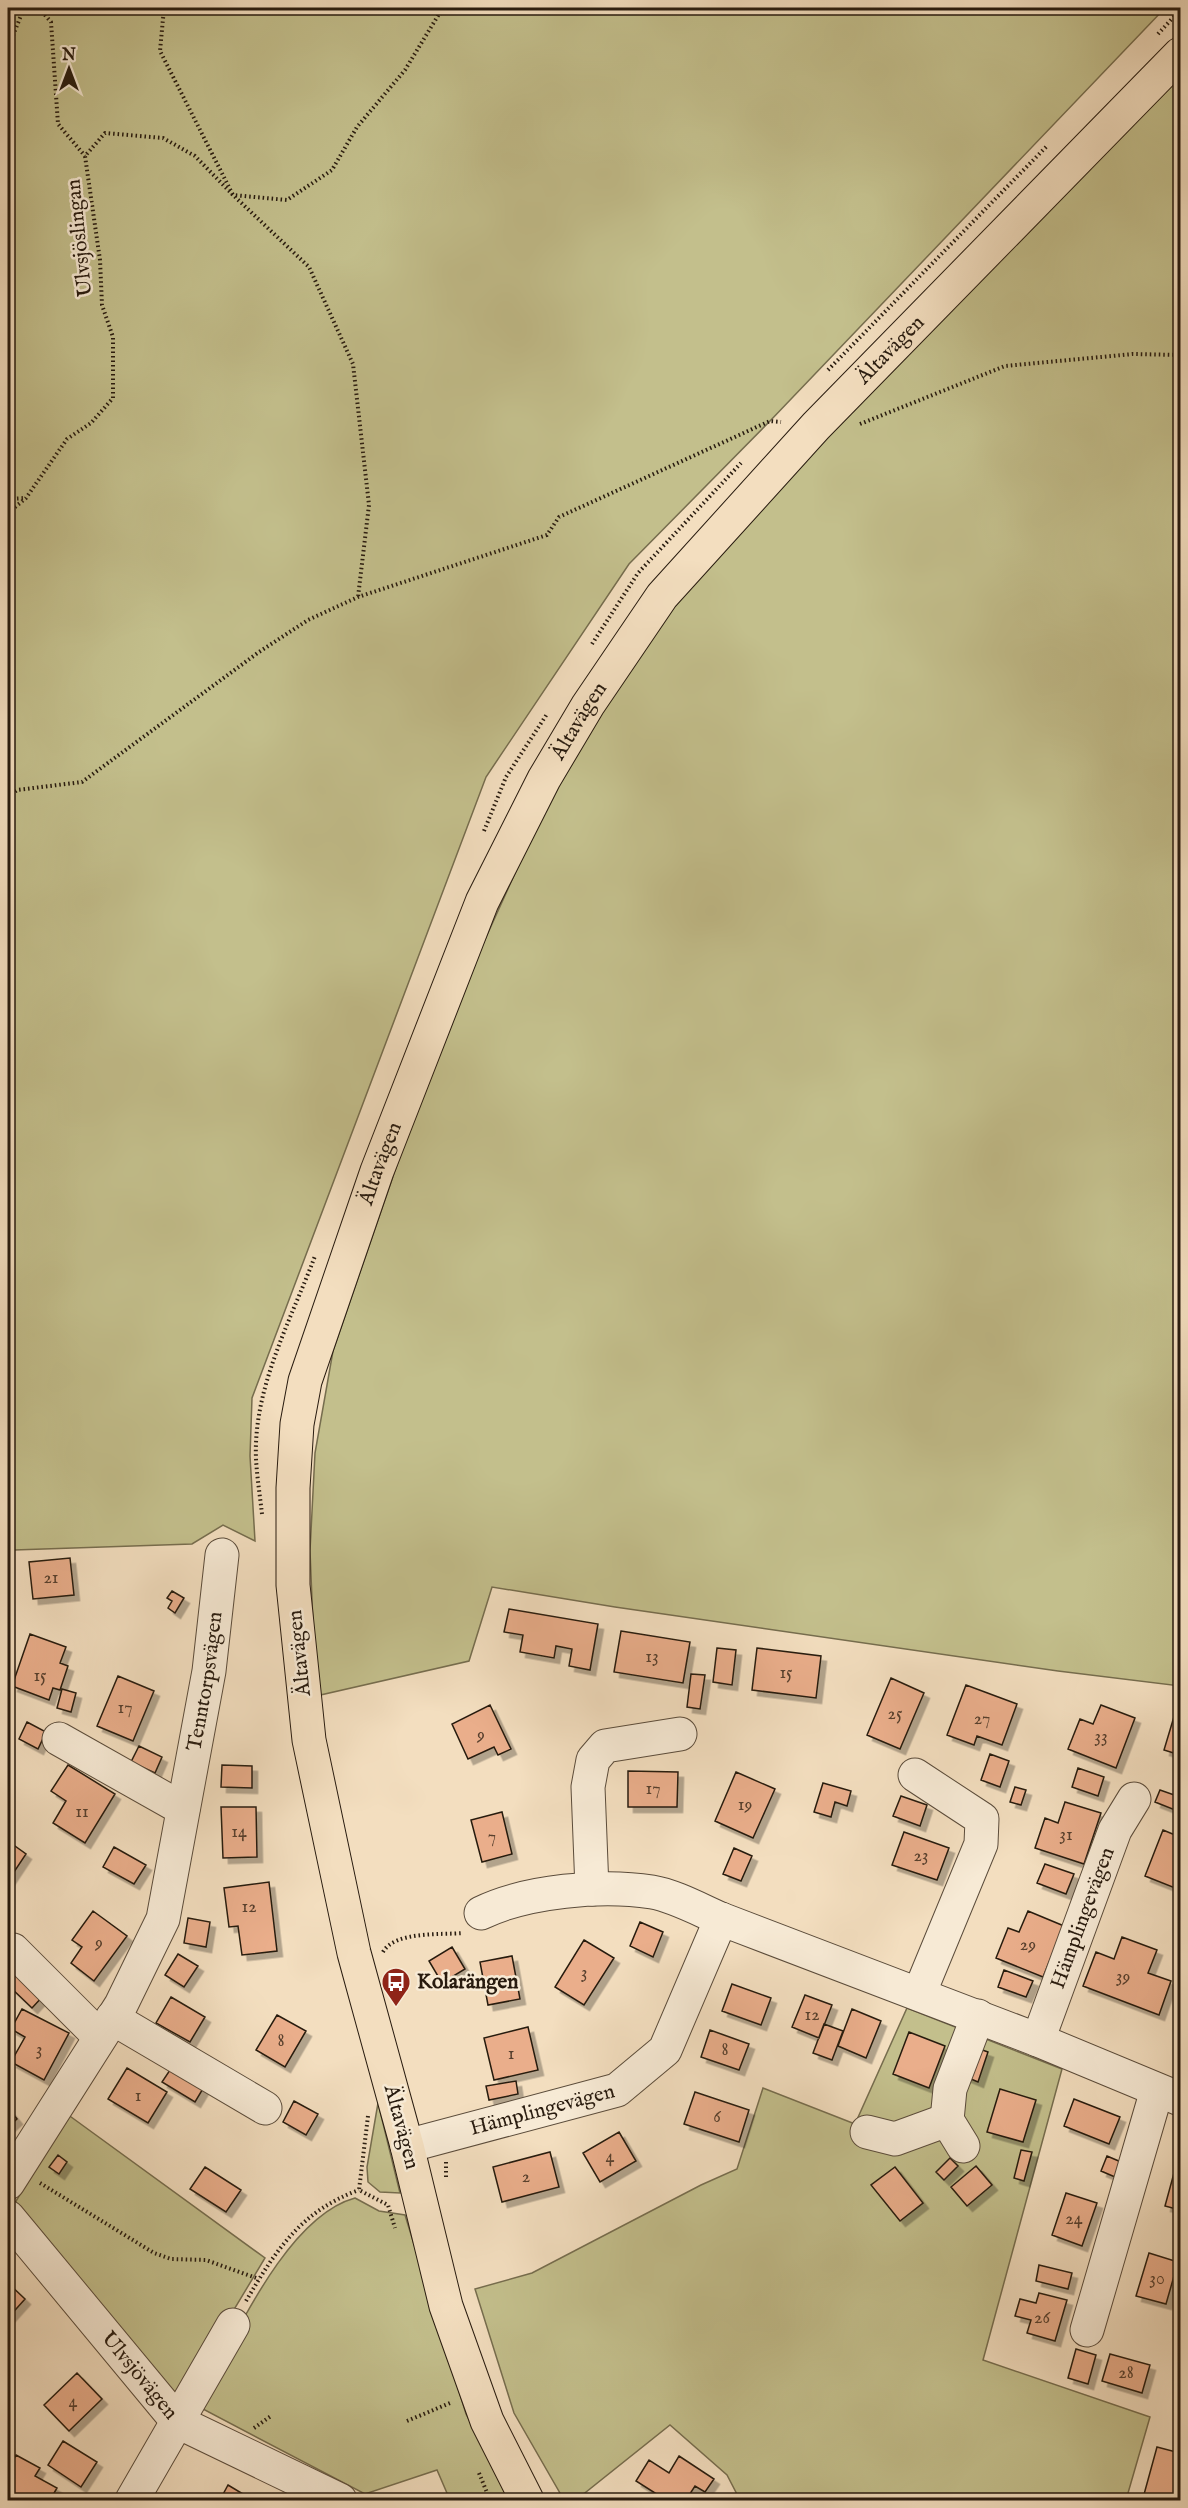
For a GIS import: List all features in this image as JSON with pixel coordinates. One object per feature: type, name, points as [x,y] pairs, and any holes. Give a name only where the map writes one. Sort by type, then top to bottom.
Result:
[{"type":"main road","name":"Ältavägen","points":[[527,2500],[487,2421],[446,2306],[407,2146],[354,1953],[309,1740],[293,1586],[294,1466],[297,1424],[304,1382],[377,1171],[482,902],[544,779],[588,705],[662,596],[1168,45]]},
{"type":"street","name":"Tenntorpsvägen","points":[[11,2177],[106,2028],[163,1919],[209,1671],[222,1555]]},
{"type":"street","points":[[592,1889],[588,1787],[593,1760],[605,1746],[681,1734]]},
{"type":"street","points":[[59,1738],[183,1809]]},
{"type":"street","points":[[915,1775],[982,1819],[981,1844],[919,1994]]},
{"type":"street","name":"Hämplingevägen","points":[[1038,2040],[1115,1830],[1134,1799]]},
{"type":"street","points":[[480,1913],[504,1902],[592,1889],[653,1892],[978,2016],[1169,2095],[1087,2330]]},
{"type":"street","name":"Hämplingevägen","points":[[407,2146],[617,2090],[665,2050],[721,1919]]},
{"type":"street","points":[[14,1950],[106,2028],[265,2108]]},
{"type":"street","points":[[867,2132],[895,2139],[955,2133],[950,2089],[978,2016]]},
{"type":"street","name":"Ulvsjövägen","points":[[8,2217],[178,2422],[340,2500]]},
{"type":"street","points":[[132,2500],[232,2325]]},
{"type":"path","points":[[8,48],[24,8]]},
{"type":"path","points":[[39,8],[51,22],[58,123],[85,156]]},
{"type":"path","points":[[164,8],[160,51],[233,195],[309,267],[353,364],[369,505],[358,597]]},
{"type":"path","points":[[233,195],[287,200],[332,170],[357,127],[405,70],[440,14],[454,8]]},
{"type":"path","points":[[1168,45],[1180,10]]},
{"type":"path","name":"Ulvsjöslingan","points":[[8,513],[26,498],[67,439],[91,423],[113,398],[113,337],[102,305],[100,260],[85,156],[105,133],[163,138],[195,156],[233,195]]},
{"type":"path","points":[[825,373],[1055,137]]},
{"type":"path","points":[[859,424],[1005,366],[1133,354],[1180,355]]},
{"type":"path","points":[[771,430],[787,414]]},
{"type":"path","points":[[8,797],[17,790],[82,782],[259,652],[308,620],[358,597],[547,536],[560,517],[770,421],[790,423]]},
{"type":"path","points":[[588,651],[638,573],[748,456]]},
{"type":"path","points":[[8,499],[26,498]]},
{"type":"path","points":[[483,832],[506,777],[550,709]]},
{"type":"path","points":[[263,1515],[256,1457],[261,1404],[270,1368],[319,1245]]},
{"type":"path","points":[[382,1955],[392,1942],[405,1938],[465,1933],[480,1913]]},
{"type":"path","points":[[359,2190],[369,2111]]},
{"type":"path","points":[[446,2137],[446,2189]]},
{"type":"path","points":[[11,2177],[42,2184],[154,2253],[171,2259],[206,2260],[259,2279]]},
{"type":"path","points":[[232,2325],[272,2258],[294,2231],[331,2200],[359,2190],[388,2205]]},
{"type":"path","points":[[407,2421],[452,2402]]},
{"type":"shaded area","points":[[8,8],[1165,8],[770,421],[629,564],[486,777],[252,1398],[250,1456],[255,1541],[223,1525],[192,1544],[14,1550],[8,1548]]},
{"type":"shaded area","points":[[1180,67],[1180,1686],[1058,1671],[492,1587],[469,1661],[316,1696],[310,1551],[315,1453],[333,1351],[442,1034],[567,759],[665,605]]},
{"type":"shaded area","points":[[907,2008],[1062,2069],[983,2360],[1150,2417],[1126,2500],[740,2500],[727,2475],[670,2425],[576,2500],[564,2500],[514,2413],[475,2289],[532,2273],[701,2185],[737,2169],[763,2088],[855,2124]]},
{"type":"shaded area","points":[[378,2103],[400,2193],[380,2192],[368,2182],[367,2167]]},
{"type":"shaded area","points":[[67,2114],[265,2258],[185,2391],[175,2392],[165,2387],[12,2208]]},
{"type":"shaded area","points":[[355,2198],[379,2211],[405,2215],[466,2414],[513,2500],[450,2500],[437,2470],[365,2494],[201,2408],[199,2403],[245,2316],[284,2255],[306,2229],[330,2210]]},
{"type":"building","points":[[70,1558],[74,1595],[33,1599],[29,1562]]},
{"type":"building","points":[[172,1591],[184,1598],[175,1613],[168,1608],[172,1601],[167,1598]]},
{"type":"building","points":[[509,1609],[598,1624],[590,1670],[569,1666],[572,1649],[556,1646],[554,1658],[520,1652],[523,1635],[504,1632]]},
{"type":"building","points":[[621,1631],[690,1642],[683,1683],[614,1672]]},
{"type":"building","points":[[30,1634],[66,1647],[60,1663],[68,1666],[60,1690],[53,1688],[49,1700],[12,1686]]},
{"type":"building","points":[[717,1648],[736,1650],[732,1685],[713,1682]]},
{"type":"building","points":[[757,1648],[821,1656],[816,1698],[752,1690]]},
{"type":"building","points":[[691,1674],[705,1675],[700,1709],[687,1707]]},
{"type":"building","points":[[118,1676],[154,1691],[133,1741],[97,1726]]},
{"type":"building","points":[[891,1678],[924,1693],[900,1749],[867,1735]]},
{"type":"building","points":[[966,1685],[1017,1704],[1002,1745],[977,1736],[974,1745],[947,1735]]},
{"type":"building","points":[[62,1689],[76,1693],[71,1712],[57,1708]]},
{"type":"building","points":[[490,1705],[511,1749],[498,1755],[494,1747],[468,1759],[452,1724]]},
{"type":"building","points":[[1101,1705],[1135,1718],[1116,1768],[1068,1749],[1080,1719],[1093,1724]]},
{"type":"building","points":[[1176,1710],[1180,1711],[1180,1755],[1164,1750]]},
{"type":"building","points":[[27,1722],[46,1732],[38,1749],[19,1739]]},
{"type":"building","points":[[139,1746],[162,1757],[155,1773],[131,1762]]},
{"type":"building","points":[[990,1754],[1009,1761],[1000,1787],[981,1780]]},
{"type":"building","points":[[68,1765],[115,1794],[85,1843],[53,1823],[66,1801],[51,1791]]},
{"type":"building","points":[[222,1765],[252,1766],[252,1788],[221,1787]]},
{"type":"building","points":[[1078,1768],[1104,1777],[1098,1796],[1072,1787]]},
{"type":"building","points":[[628,1771],[678,1772],[677,1807],[628,1807]]},
{"type":"building","points":[[736,1772],[775,1789],[753,1838],[715,1821]]},
{"type":"building","points":[[823,1783],[851,1791],[847,1806],[835,1802],[831,1817],[814,1812]]},
{"type":"building","points":[[1015,1787],[1026,1790],[1021,1805],[1010,1802]]},
{"type":"building","points":[[1160,1790],[1180,1797],[1180,1812],[1155,1802]]},
{"type":"building","points":[[901,1796],[927,1805],[920,1826],[893,1816]]},
{"type":"building","points":[[1065,1802],[1101,1813],[1084,1864],[1035,1848],[1045,1818],[1058,1823]]},
{"type":"building","points":[[221,1807],[256,1807],[257,1857],[223,1858]]},
{"type":"building","points":[[502,1812],[512,1854],[482,1862],[471,1820]]},
{"type":"building","points":[[1163,1830],[1180,1837],[1180,1890],[1145,1876]]},
{"type":"building","points":[[904,1832],[949,1848],[937,1880],[892,1865]]},
{"type":"building","points":[[8,1841],[26,1854],[8,1881]]},
{"type":"building","points":[[114,1847],[146,1865],[134,1884],[103,1867]]},
{"type":"building","points":[[734,1848],[752,1856],[741,1881],[723,1874]]},
{"type":"building","points":[[1045,1864],[1074,1874],[1066,1894],[1037,1883]]},
{"type":"building","points":[[269,1882],[277,1951],[242,1955],[238,1926],[229,1927],[224,1888]]},
{"type":"building","points":[[93,1911],[127,1936],[94,1981],[71,1963],[82,1947],[72,1940]]},
{"type":"building","points":[[1028,1911],[1064,1926],[1043,1977],[996,1958],[1008,1928],[1019,1932]]},
{"type":"building","points":[[188,1918],[210,1922],[206,1947],[184,1943]]},
{"type":"building","points":[[640,1922],[663,1932],[653,1957],[630,1946]]},
{"type":"building","points":[[1122,1937],[1157,1950],[1148,1973],[1171,1981],[1159,2015],[1083,1986],[1096,1952],[1114,1959]]},
{"type":"building","points":[[584,1940],[614,1958],[584,2005],[555,1987]]},
{"type":"building","points":[[452,1947],[465,1969],[442,1983],[429,1961]]},
{"type":"building","points":[[178,1954],[198,1966],[184,1987],[165,1975]]},
{"type":"building","points":[[512,1956],[520,1999],[488,2005],[480,1962]]},
{"type":"building","points":[[17,1969],[44,1995],[32,2008],[8,1985],[8,1979]]},
{"type":"building","points":[[1004,1970],[1033,1981],[1026,1997],[998,1987]]},
{"type":"building","points":[[732,1984],[771,1998],[761,2025],[722,2011]]},
{"type":"building","points":[[805,1995],[832,2005],[819,2038],[792,2027]]},
{"type":"building","points":[[171,1997],[205,2017],[190,2042],[156,2023]]},
{"type":"building","points":[[22,2009],[69,2033],[44,2080],[11,2062],[25,2037],[11,2029]]},
{"type":"building","points":[[852,2009],[881,2021],[866,2058],[838,2046]]},
{"type":"building","points":[[277,2015],[306,2031],[285,2067],[256,2050]]},
{"type":"building","points":[[824,2024],[843,2031],[832,2060],[813,2053]]},
{"type":"building","points":[[528,2027],[538,2070],[494,2080],[484,2038]]},
{"type":"building","points":[[710,2030],[749,2044],[739,2070],[701,2057]]},
{"type":"building","points":[[909,2032],[945,2046],[929,2088],[893,2074]]},
{"type":"building","points":[[974,2047],[988,2052],[978,2082],[964,2076]]},
{"type":"building","points":[[172,2067],[204,2087],[195,2102],[162,2082]]},
{"type":"building","points":[[127,2068],[167,2092],[148,2123],[108,2099]]},
{"type":"building","points":[[516,2081],[518,2094],[489,2100],[486,2086]]},
{"type":"building","points":[[1000,2089],[1036,2100],[1023,2142],[987,2132]]},
{"type":"building","points":[[695,2092],[749,2110],[739,2142],[684,2124]]},
{"type":"building","points":[[1074,2099],[1120,2117],[1109,2144],[1064,2126]]},
{"type":"building","points":[[294,2101],[318,2114],[306,2135],[283,2122]]},
{"type":"building","points":[[8,2108],[17,2119],[8,2127]]},
{"type":"building","points":[[619,2132],[636,2161],[600,2182],[583,2153]]},
{"type":"building","points":[[1021,2150],[1032,2152],[1024,2181],[1014,2178]]},
{"type":"building","points":[[550,2152],[559,2187],[502,2202],[493,2167]]},
{"type":"building","points":[[58,2155],[67,2162],[59,2174],[49,2167]]},
{"type":"building","points":[[1107,2156],[1121,2162],[1115,2177],[1101,2171]]},
{"type":"building","points":[[950,2158],[958,2166],[944,2180],[936,2172]]},
{"type":"building","points":[[1177,2162],[1180,2163],[1180,2210],[1165,2206]]},
{"type":"building","points":[[976,2166],[992,2185],[967,2206],[951,2187]]},
{"type":"building","points":[[205,2167],[241,2190],[226,2212],[190,2189]]},
{"type":"building","points":[[895,2167],[923,2203],[900,2221],[871,2185]]},
{"type":"building","points":[[1066,2193],[1097,2203],[1082,2246],[1052,2235]]},
{"type":"building","points":[[1149,2253],[1178,2262],[1166,2304],[1136,2296]]},
{"type":"building","points":[[1039,2265],[1072,2273],[1068,2289],[1036,2281]]},
{"type":"building","points":[[8,2283],[25,2299],[8,2318]]},
{"type":"building","points":[[1039,2293],[1067,2300],[1055,2341],[1027,2333],[1031,2320],[1015,2316],[1020,2299],[1036,2303]]},
{"type":"building","points":[[1076,2349],[1096,2355],[1088,2384],[1068,2378]]},
{"type":"building","points":[[1110,2354],[1150,2365],[1142,2393],[1102,2381]]},
{"type":"building","points":[[77,2373],[102,2399],[69,2431],[44,2405]]},
{"type":"building","points":[[63,2441],[97,2462],[81,2487],[48,2465]]},
{"type":"building","points":[[1157,2447],[1180,2453],[1180,2491],[1176,2500],[1143,2498]]},
{"type":"building","points":[[16,2455],[40,2468],[35,2476],[57,2488],[50,2500],[17,2500],[8,2496],[8,2471]]},
{"type":"building","points":[[679,2456],[714,2479],[705,2492],[695,2486],[686,2500],[666,2500],[636,2481],[649,2460],[669,2473]]},
{"type":"building","points":[[228,2485],[248,2497],[246,2500],[220,2500]]},
{"type":"place","name":"Kolarängen","points":[[396,2008]]}]
